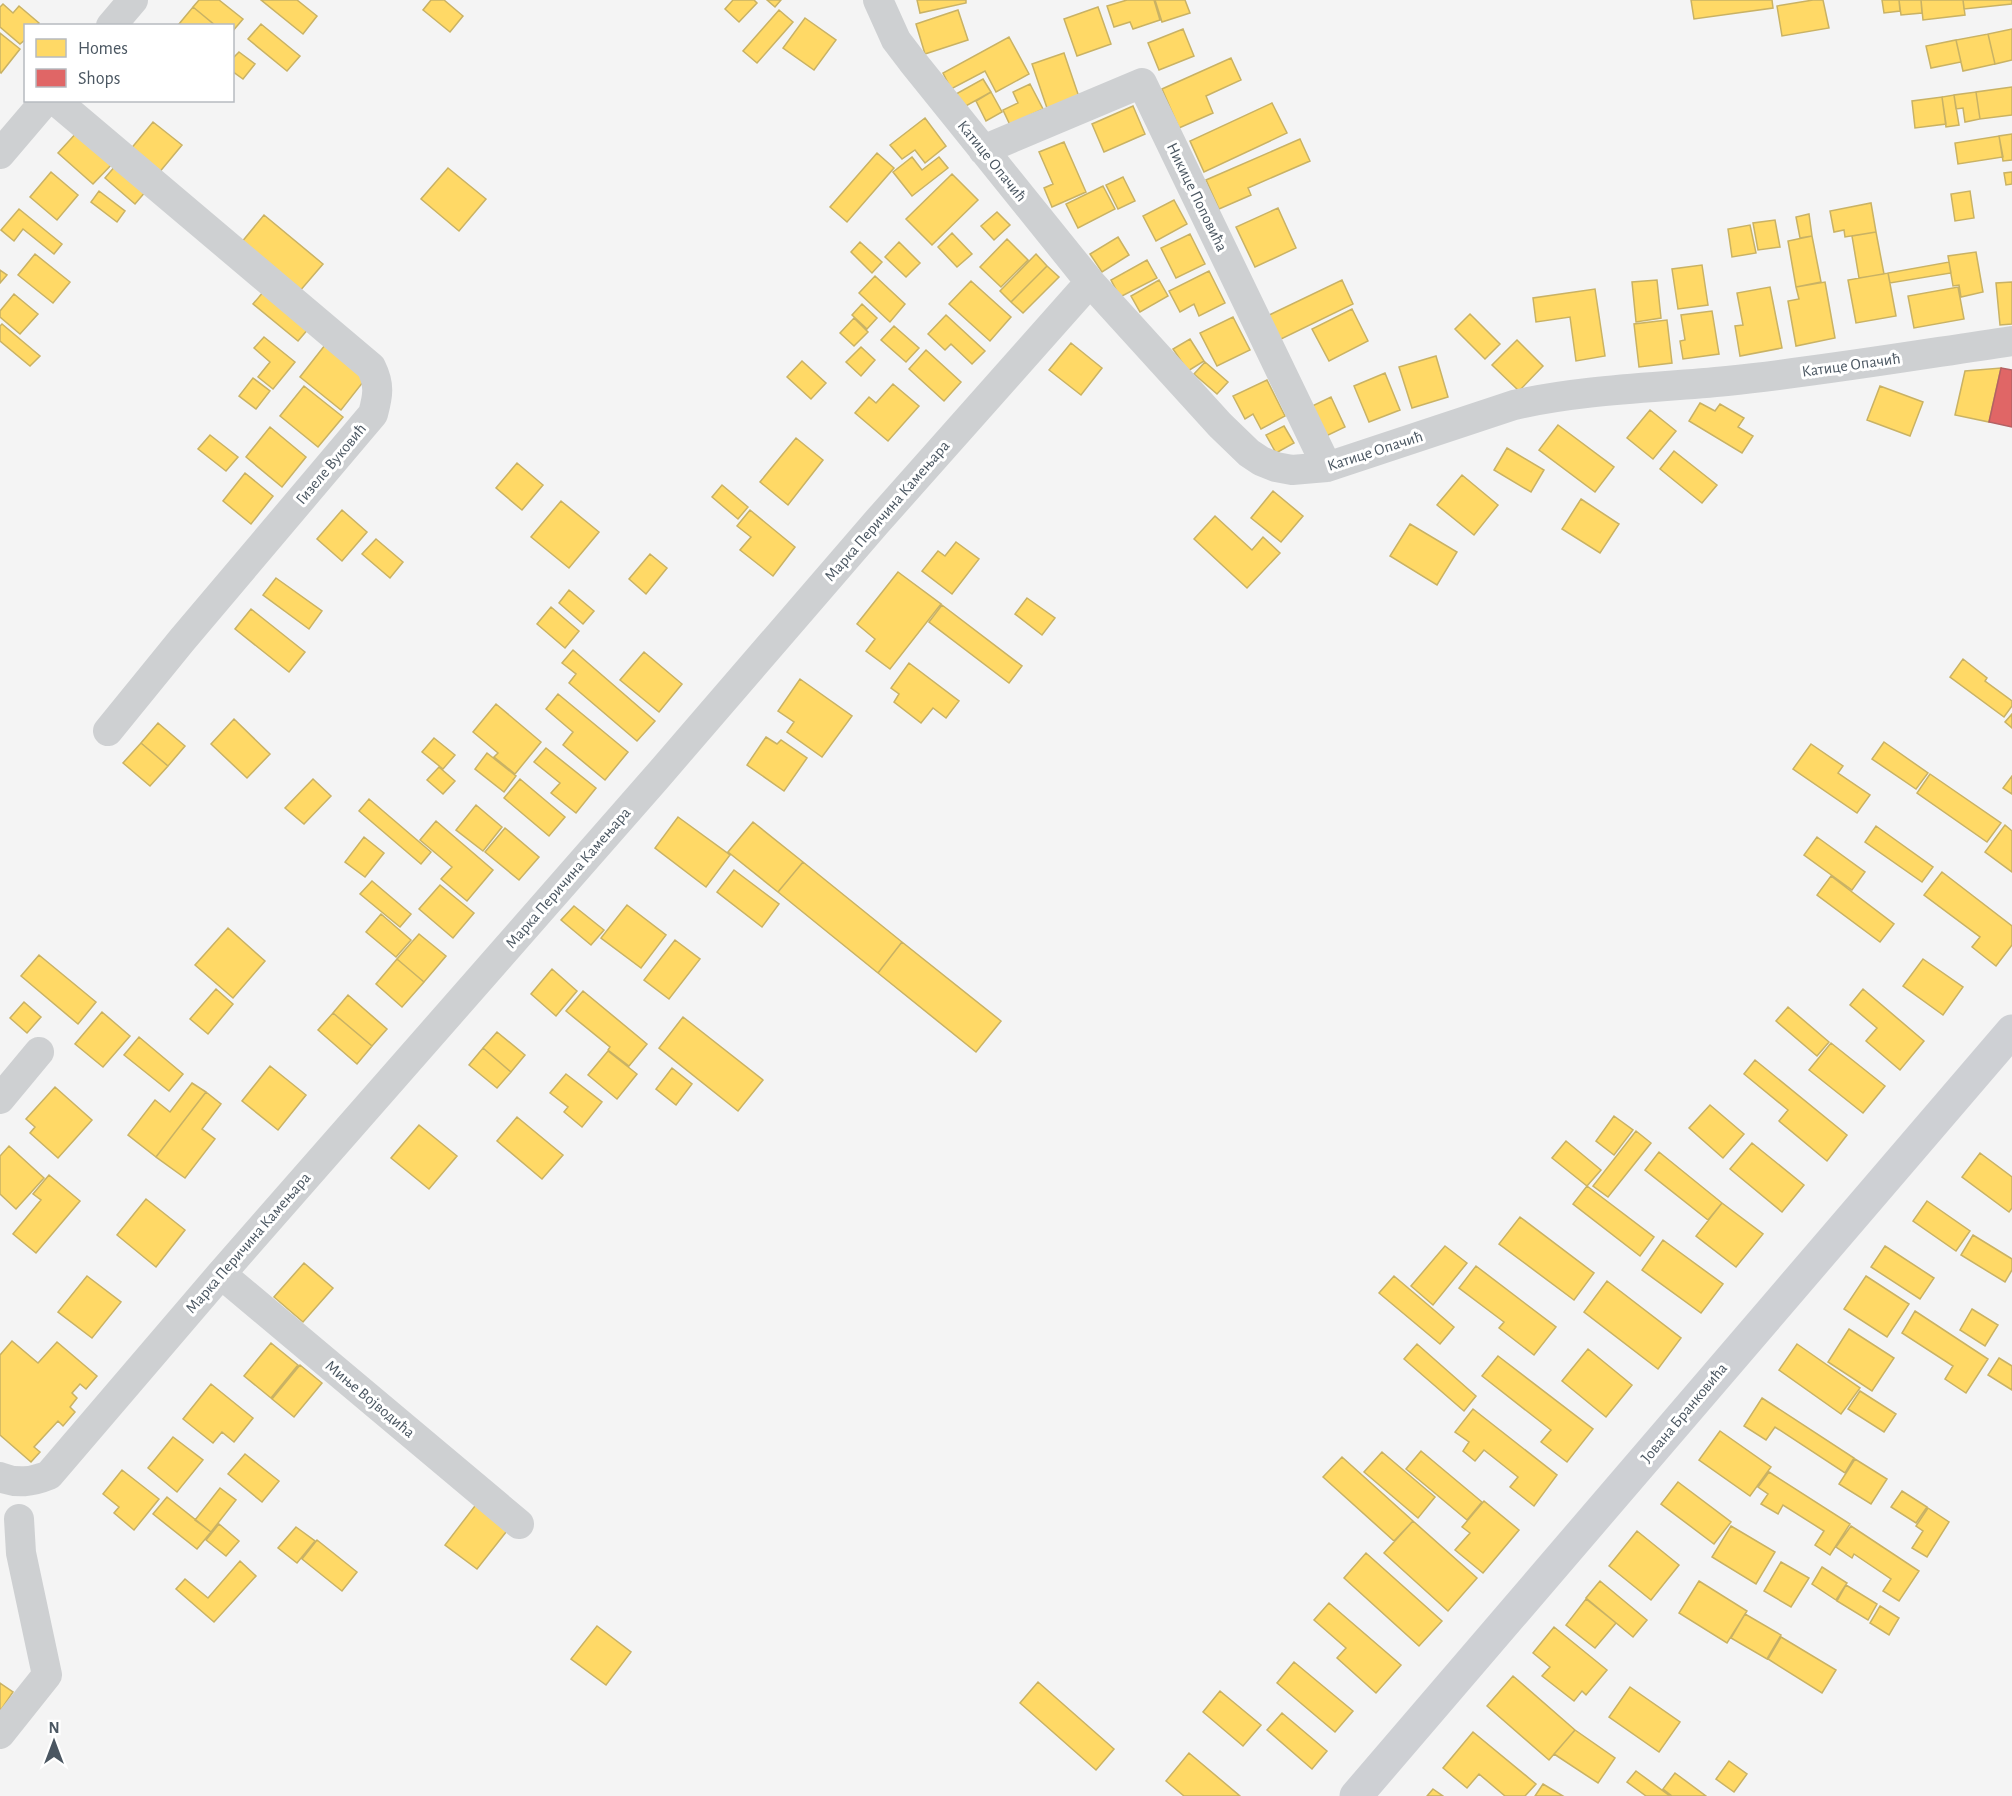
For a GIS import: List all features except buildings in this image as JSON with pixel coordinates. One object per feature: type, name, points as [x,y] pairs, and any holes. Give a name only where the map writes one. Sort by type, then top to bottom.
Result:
[{"type":"main road","name":"Јована Бранковића","points":[[1356,1796],[2012,1031]]},
{"type":"street","points":[[113,24],[133,0]]},
{"type":"street","name":"Катице Опачић","points":[[878,0],[896,40],[1090,282],[1220,425],[1249,453],[1276,467],[1308,470],[1327,467],[1514,405],[1545,398],[1584,392],[1826,370],[2012,341]]},
{"type":"street","name":"Никице Поповића","points":[[983,150],[1142,83],[1327,467]]},
{"type":"street","points":[[0,154],[44,102]]},
{"type":"street","name":"Гизеле Вуковић","points":[[57,102],[371,367],[378,387],[373,414],[108,731]]},
{"type":"street","name":"Марка Перичина Камењара","points":[[23,1478],[221,1274],[656,778],[876,523],[1090,282]]},
{"type":"street","points":[[0,1099],[39,1052]]},
{"type":"street","name":"Миње Војводића","points":[[221,1274],[519,1524]]},
{"type":"street","points":[[0,1734],[47,1675],[21,1553],[19,1519],[23,1478]]},
{"type":"street","points":[[0,1544],[19,1519]]}]
